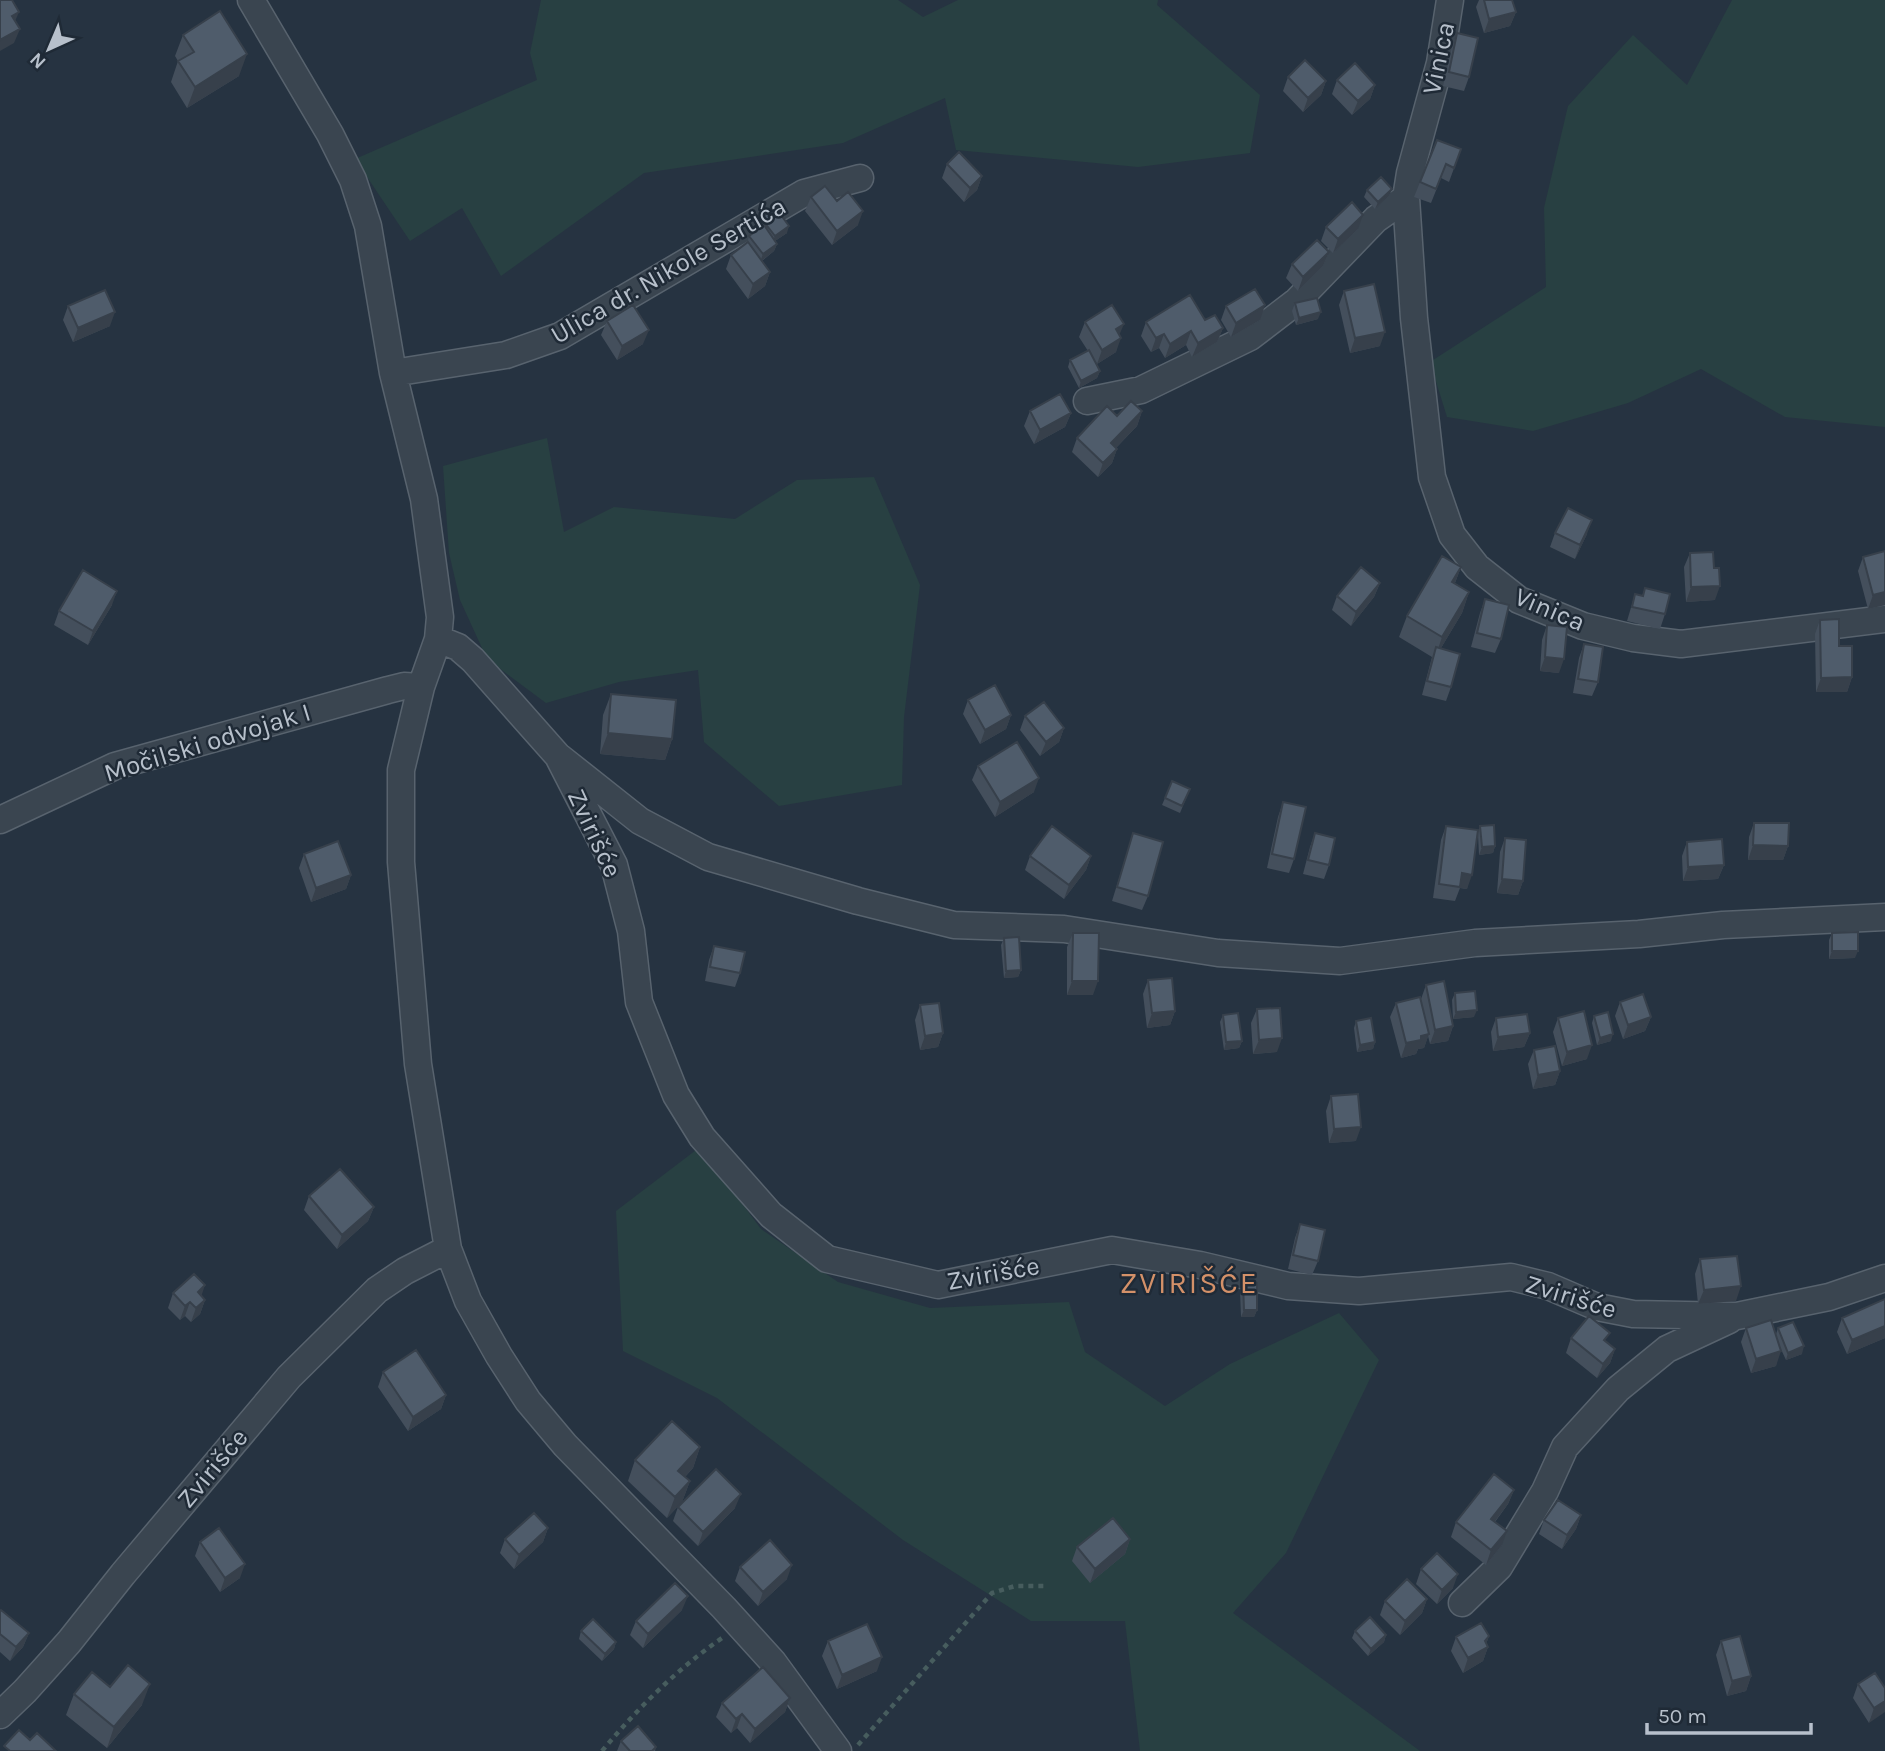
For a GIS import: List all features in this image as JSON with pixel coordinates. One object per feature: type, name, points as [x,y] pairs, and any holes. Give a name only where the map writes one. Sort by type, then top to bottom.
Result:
[{"type":"street","points":[[251,0],[331,134],[353,180],[368,226],[393,373],[424,499],[440,617],[438,639],[421,687],[401,770],[401,862],[418,1064],[448,1249],[468,1301],[528,1401],[565,1445],[773,1662],[838,1751]]},
{"type":"street","name":"Vinica","points":[[1450,0],[1440,63],[1410,173],[1406,198],[1414,318],[1432,477],[1452,535],[1477,567],[1518,600],[1583,626],[1633,638],[1681,644],[1885,619]]},
{"type":"street","name":"Ulica dr. Nikole Sertića","points":[[393,373],[506,355],[560,336],[804,193],[860,178]]},
{"type":"street","points":[[1087,401],[1141,390],[1250,337],[1297,301],[1376,219],[1406,198]]},
{"type":"street","name":"Zvirišće","points":[[438,639],[458,647],[473,660],[558,756],[640,821],[708,857],[859,901],[954,925],[1064,929],[1218,953],[1340,961],[1475,943],[1639,934],[1723,925],[1885,917]]},
{"type":"street","name":"Močilski odvojak I","points":[[0,820],[115,766],[388,690],[421,687]]},
{"type":"street","name":"Zvirišće","points":[[558,756],[614,865],[631,931],[639,1002],[676,1095],[702,1137],[771,1215],[827,1259],[938,1284],[1112,1250],[1200,1265],[1288,1286],[1359,1291],[1511,1278],[1548,1286],[1597,1307],[1633,1314],[1737,1316],[1829,1297],[1885,1278]]},
{"type":"street","name":"Zvirišće","points":[[0,1715],[69,1642],[289,1377],[377,1290],[405,1271],[448,1249]]},
{"type":"street","name":"Zvirišće","points":[[1462,1603],[1499,1567],[1545,1491],[1564,1447],[1618,1389],[1667,1349],[1737,1316]]},
{"type":"path","points":[[848,1751],[859,1744],[992,1593],[1015,1586],[1046,1586]]},
{"type":"path","points":[[602,1751],[652,1696],[692,1659],[740,1626]]},
{"type":"green space","points":[[541,0],[898,0],[923,17],[958,0],[1158,0],[1157,5],[1260,95],[1250,153],[1138,167],[956,150],[945,98],[843,143],[644,173],[501,276],[462,208],[410,241],[355,159],[537,80],[530,53]]},
{"type":"green space","points":[[1732,0],[1885,0],[1885,427],[1785,417],[1701,369],[1628,403],[1533,431],[1447,417],[1430,362],[1546,287],[1544,208],[1568,106],[1633,35],[1687,85]]},
{"type":"green space","points":[[547,438],[564,532],[614,507],[735,519],[797,480],[874,477],[920,585],[904,717],[902,785],[779,806],[704,742],[698,670],[619,682],[546,703],[487,659],[460,600],[449,553],[443,466]]},
{"type":"green space","points":[[700,1147],[761,1229],[838,1282],[930,1308],[1069,1302],[1085,1352],[1165,1406],[1230,1364],[1339,1313],[1379,1360],[1286,1553],[1233,1613],[1420,1751],[1140,1751],[1125,1621],[1031,1621],[903,1540],[717,1398],[623,1351],[616,1211]]},
{"type":"building","points":[[0,0],[12,0],[19,12],[12,16],[20,29],[0,40]]},
{"type":"building","points":[[1484,0],[1512,0],[1516,12],[1489,19]]},
{"type":"building","points":[[220,11],[247,54],[195,87],[178,61],[194,52],[183,35]]},
{"type":"building","points":[[1457,33],[1478,38],[1469,77],[1449,72]]},
{"type":"building","points":[[1305,60],[1326,81],[1308,98],[1288,77]]},
{"type":"building","points":[[1355,63],[1375,85],[1358,101],[1337,80]]},
{"type":"building","points":[[1437,140],[1461,149],[1454,168],[1446,164],[1436,189],[1420,182]]},
{"type":"building","points":[[959,152],[982,176],[970,188],[947,164]]},
{"type":"building","points":[[1381,177],[1392,189],[1378,202],[1367,190]]},
{"type":"building","points":[[825,186],[837,201],[848,192],[863,211],[837,231],[811,197]]},
{"type":"building","points":[[1352,202],[1363,215],[1338,239],[1326,227]]},
{"type":"building","points":[[775,207],[789,226],[775,236],[761,218]]},
{"type":"building","points":[[764,225],[777,244],[763,254],[749,236]]},
{"type":"building","points":[[1317,240],[1329,252],[1303,277],[1292,264]]},
{"type":"building","points":[[748,242],[770,272],[753,284],[731,255]]},
{"type":"building","points":[[1374,284],[1385,332],[1355,338],[1344,291]]},
{"type":"building","points":[[1255,289],[1265,305],[1236,323],[1226,306]]},
{"type":"building","points":[[105,290],[115,312],[78,328],[68,306]]},
{"type":"building","points":[[1190,295],[1205,320],[1215,315],[1223,328],[1198,343],[1191,331],[1170,344],[1164,334],[1156,338],[1146,322]]},
{"type":"building","points":[[1317,298],[1321,312],[1299,318],[1295,303]]},
{"type":"building","points":[[633,305],[649,330],[622,346],[607,321]]},
{"type":"building","points":[[1112,305],[1124,324],[1116,329],[1121,338],[1102,350],[1085,322]]},
{"type":"building","points":[[1089,350],[1100,371],[1081,381],[1070,360]]},
{"type":"building","points":[[1060,394],[1071,413],[1040,430],[1030,411]]},
{"type":"building","points":[[1131,401],[1142,411],[1111,443],[1117,449],[1103,463],[1077,438],[1107,406],[1117,416]]},
{"type":"building","points":[[1568,508],[1592,520],[1580,545],[1555,533]]},
{"type":"building","points":[[1885,551],[1885,592],[1873,595],[1863,557]]},
{"type":"building","points":[[1713,552],[1714,568],[1719,568],[1720,586],[1691,587],[1690,553]]},
{"type":"building","points":[[1442,556],[1461,567],[1452,582],[1469,592],[1442,637],[1407,616]]},
{"type":"building","points":[[1361,567],[1380,583],[1356,612],[1337,596]]},
{"type":"building","points":[[83,570],[117,591],[93,631],[59,611]]},
{"type":"building","points":[[1645,588],[1670,594],[1665,614],[1632,607],[1635,594],[1643,596]]},
{"type":"building","points":[[1485,599],[1509,605],[1501,639],[1477,633]]},
{"type":"building","points":[[1839,619],[1839,646],[1852,646],[1852,677],[1821,678],[1820,620]]},
{"type":"building","points":[[1547,625],[1567,627],[1564,659],[1545,657]]},
{"type":"building","points":[[1584,644],[1603,647],[1598,682],[1578,679]]},
{"type":"building","points":[[1436,647],[1460,654],[1451,687],[1427,681]]},
{"type":"building","points":[[995,685],[1011,715],[985,730],[968,700]]},
{"type":"building","points":[[611,694],[676,700],[672,739],[608,733]]},
{"type":"building","points":[[1044,702],[1064,728],[1046,742],[1025,716]]},
{"type":"building","points":[[1017,742],[1039,778],[1000,802],[978,766]]},
{"type":"building","points":[[1172,781],[1190,789],[1182,806],[1165,798]]},
{"type":"building","points":[[1283,802],[1306,807],[1294,859],[1272,854]]},
{"type":"building","points":[[1754,823],[1789,823],[1788,846],[1753,845]]},
{"type":"building","points":[[1494,825],[1495,846],[1482,847],[1480,826]]},
{"type":"building","points":[[1052,826],[1091,856],[1069,885],[1030,856]]},
{"type":"building","points":[[1446,826],[1478,830],[1472,875],[1462,873],[1460,887],[1439,884]]},
{"type":"building","points":[[1133,833],[1163,842],[1148,896],[1117,887]]},
{"type":"building","points":[[1315,833],[1335,838],[1329,865],[1308,860]]},
{"type":"building","points":[[1505,838],[1526,840],[1523,881],[1502,879]]},
{"type":"building","points":[[1722,839],[1724,865],[1688,867],[1687,842]]},
{"type":"building","points":[[338,841],[351,875],[316,888],[304,854]]},
{"type":"building","points":[[1858,932],[1858,951],[1832,951],[1832,933]]},
{"type":"building","points":[[1073,933],[1099,933],[1098,981],[1072,981]]},
{"type":"building","points":[[1019,937],[1021,970],[1006,971],[1004,938]]},
{"type":"building","points":[[714,946],[745,952],[740,973],[710,967]]},
{"type":"building","points":[[1172,978],[1175,1011],[1152,1013],[1148,980]]},
{"type":"building","points":[[1444,981],[1453,1026],[1435,1030],[1426,985]]},
{"type":"building","points":[[1475,991],[1477,1010],[1456,1012],[1455,993]]},
{"type":"building","points":[[1643,994],[1651,1017],[1628,1025],[1620,1002]]},
{"type":"building","points":[[1420,997],[1429,1034],[1421,1036],[1421,1040],[1406,1043],[1396,1003]]},
{"type":"building","points":[[939,1003],[943,1033],[925,1036],[920,1005]]},
{"type":"building","points":[[1280,1008],[1282,1038],[1259,1040],[1257,1009]]},
{"type":"building","points":[[1584,1011],[1592,1045],[1567,1052],[1558,1018]]},
{"type":"building","points":[[1608,1012],[1613,1034],[1600,1038],[1594,1016]]},
{"type":"building","points":[[1238,1013],[1242,1041],[1226,1042],[1223,1015]]},
{"type":"building","points":[[1527,1014],[1530,1033],[1498,1037],[1496,1018]]},
{"type":"building","points":[[1371,1018],[1375,1042],[1360,1045],[1356,1021]]},
{"type":"building","points":[[1555,1046],[1560,1071],[1538,1075],[1534,1050]]},
{"type":"building","points":[[1358,1094],[1361,1127],[1334,1129],[1331,1096]]},
{"type":"building","points":[[340,1169],[374,1207],[342,1235],[309,1196]]},
{"type":"building","points":[[1300,1224],[1325,1230],[1318,1261],[1293,1255]]},
{"type":"building","points":[[1737,1256],[1741,1286],[1704,1290],[1700,1259]]},
{"type":"building","points":[[194,1274],[205,1285],[198,1292],[205,1300],[196,1308],[190,1302],[185,1306],[173,1293]]},
{"type":"building","points":[[1243,1283],[1257,1283],[1257,1310],[1244,1310]]},
{"type":"building","points":[[1885,1299],[1885,1326],[1852,1340],[1842,1318]]},
{"type":"building","points":[[1589,1316],[1610,1333],[1604,1340],[1615,1349],[1603,1364],[1571,1338]]},
{"type":"building","points":[[1771,1320],[1781,1351],[1756,1359],[1746,1328]]},
{"type":"building","points":[[1793,1322],[1804,1346],[1788,1353],[1778,1328]]},
{"type":"building","points":[[416,1350],[446,1395],[413,1417],[383,1372]]},
{"type":"building","points":[[672,1421],[700,1447],[678,1471],[690,1481],[675,1497],[635,1460]]},
{"type":"building","points":[[716,1469],[741,1494],[703,1532],[678,1507]]},
{"type":"building","points":[[1494,1474],[1514,1490],[1491,1519],[1507,1531],[1491,1550],[1456,1522]]},
{"type":"building","points":[[1558,1500],[1581,1515],[1567,1535],[1544,1520]]},
{"type":"building","points":[[534,1513],[548,1528],[519,1555],[505,1539]]},
{"type":"building","points":[[1113,1518],[1130,1539],[1095,1569],[1077,1547]]},
{"type":"building","points":[[219,1528],[245,1564],[225,1578],[200,1542]]},
{"type":"building","points":[[770,1540],[792,1565],[763,1592],[740,1567]]},
{"type":"building","points":[[1437,1553],[1458,1574],[1442,1590],[1421,1569]]},
{"type":"building","points":[[1407,1579],[1427,1599],[1405,1621],[1385,1601]]},
{"type":"building","points":[[675,1583],[688,1596],[648,1634],[636,1621]]},
{"type":"building","points":[[1,1610],[29,1633],[16,1647],[0,1634]]},
{"type":"building","points":[[1370,1617],[1386,1635],[1371,1649],[1355,1631]]},
{"type":"building","points":[[593,1619],[616,1642],[605,1654],[581,1631]]},
{"type":"building","points":[[1481,1623],[1489,1636],[1485,1641],[1488,1647],[1468,1658],[1456,1637]]},
{"type":"building","points":[[867,1624],[882,1657],[842,1675],[828,1641]]},
{"type":"building","points":[[1740,1636],[1751,1676],[1732,1681],[1721,1641]]},
{"type":"building","points":[[128,1665],[150,1684],[114,1727],[74,1694],[92,1672],[110,1687]]},
{"type":"building","points":[[763,1667],[790,1698],[755,1729],[742,1714],[736,1719],[722,1703]]},
{"type":"building","points":[[1875,1673],[1885,1688],[1885,1701],[1874,1708],[1858,1684]]},
{"type":"building","points":[[638,1726],[656,1747],[652,1751],[630,1751],[621,1741]]},
{"type":"building","points":[[19,1730],[30,1740],[37,1733],[56,1751],[10,1751],[4,1746]]},
{"type":"district","name":"ZVIRIŠĆE","points":[[1189,1283]]}]
